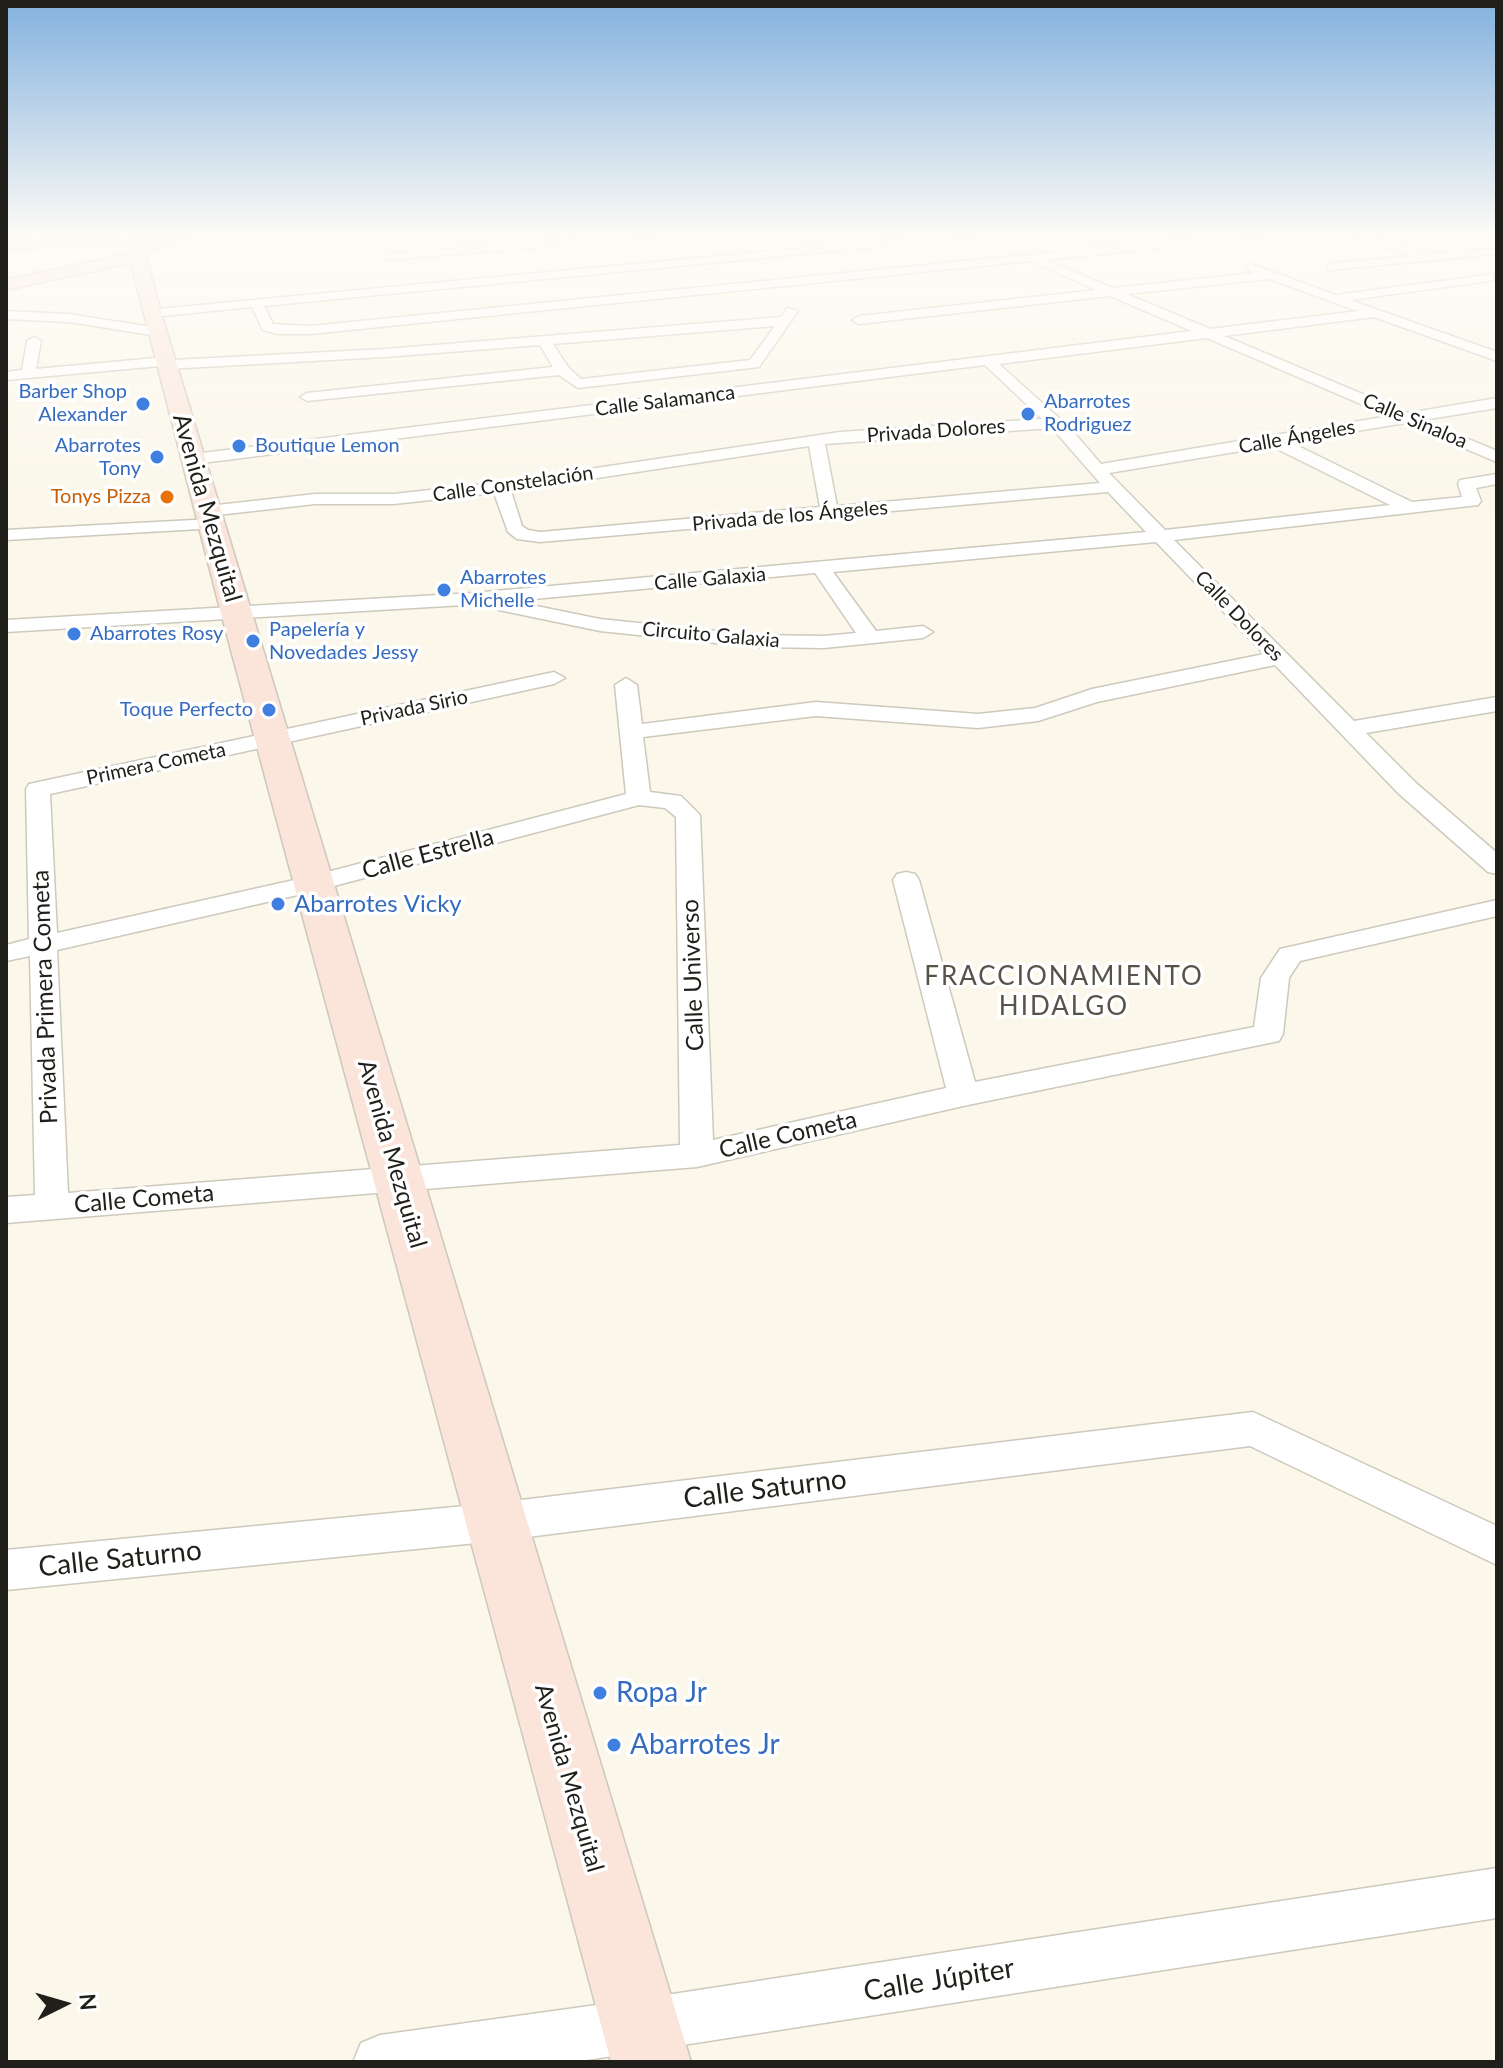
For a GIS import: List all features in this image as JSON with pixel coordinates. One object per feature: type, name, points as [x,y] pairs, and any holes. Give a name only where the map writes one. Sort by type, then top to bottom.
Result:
[{"type":"street","points":[[115,331],[161,343],[385,353],[664,331]]},
{"type":"street","name":"Avenida Mezquital","points":[[159,331],[236,613],[646,2044]]},
{"type":"street","points":[[6,376],[28,374],[161,343],[191,331]]},
{"type":"street","points":[[544,340],[562,370],[578,384],[754,364],[778,331]]},
{"type":"street","name":"Calle Sinaloa","points":[[1202,331],[1497,457]]},
{"type":"street","name":"Calle Salamanca","points":[[194,459],[1229,331]]},
{"type":"street","points":[[1423,331],[1497,357]]},
{"type":"street","points":[[28,374],[34,341]]},
{"type":"street","points":[[379,387],[376,383],[385,353]]},
{"type":"street","name":"Calle Dolores","points":[[988,361],[1055,423],[1112,487],[1407,788],[1497,866]]},
{"type":"street","points":[[307,397],[562,370]]},
{"type":"street","name":"Calle Ángeles","points":[[1097,470],[1497,403]]},
{"type":"street","name":"Privada Dolores","points":[[816,441],[1055,423]]},
{"type":"street","points":[[816,441],[830,512]]},
{"type":"street","name":"Calle Constelación","points":[[6,535],[211,518],[315,499],[394,499],[501,487],[816,441]]},
{"type":"street","points":[[1274,441],[1412,509]]},
{"type":"street","name":"Calle Galaxia","points":[[6,626],[473,599],[1162,536],[1472,501],[1466,484],[1497,479]]},
{"type":"street","name":"Privada de los Ángeles","points":[[501,487],[514,528],[523,535],[540,537],[1112,487]]},
{"type":"street","points":[[821,569],[869,636]]},
{"type":"street","name":"Circuito Galaxia","points":[[473,599],[600,625],[754,641],[824,642],[923,632]]},
{"type":"street","points":[[631,732],[816,709],[978,721],[1038,714],[1092,696],[1278,658]]},
{"type":"street","name":"Privada Sirio","points":[[274,739],[554,678]]},
{"type":"street","points":[[626,685],[639,798]]},
{"type":"street","points":[[1349,729],[1497,704]]},
{"type":"street","name":"Primera Cometa","points":[[38,789],[274,739]]},
{"type":"street","name":"Privada Primera Cometa","points":[[38,789],[52,1206]]},
{"type":"street","name":"Calle Estrella","points":[[6,953],[315,883],[639,798],[672,801]]},
{"type":"street","name":"Calle Universo","points":[[672,801],[688,815],[697,1155]]},
{"type":"street","points":[[906,880],[963,1095]]},
{"type":"street","name":"Calle Cometa","points":[[6,1210],[697,1155],[963,1095],[1268,1034],[1275,978],[1290,955],[1497,908]]},
{"type":"street","name":"Calle Saturno","points":[[6,1570],[496,1522],[1253,1429],[1497,1546]]},
{"type":"street","name":"Calle Júpiter","points":[[380,2062],[646,2044],[1497,1893]]},
{"type":"place","name":"Barber Shop Alexander","points":[[143,404]]},
{"type":"place","name":"Abarrotes Rodriguez","points":[[1028,414]]},
{"type":"place","name":"Boutique Lemon","points":[[239,446]]},
{"type":"place","name":"Abarrotes Tony","points":[[157,457]]},
{"type":"place","name":"Tonys Pizza","points":[[167,497]]},
{"type":"place","name":"Abarrotes Michelle","points":[[444,590]]},
{"type":"place","name":"Abarrotes Rosy","points":[[74,634]]},
{"type":"place","name":"Papelería y Novedades Jessy","points":[[253,641]]},
{"type":"place","name":"Toque Perfecto","points":[[269,710]]},
{"type":"place","name":"Abarrotes Vicky","points":[[278,904]]},
{"type":"place","name":"Ropa Jr","points":[[600,1693]]},
{"type":"place","name":"Abarrotes Jr","points":[[614,1745]]},
{"type":"district","name":"FRACCIONAMIENTO HIDALGO","points":[[1064,992]]}]
